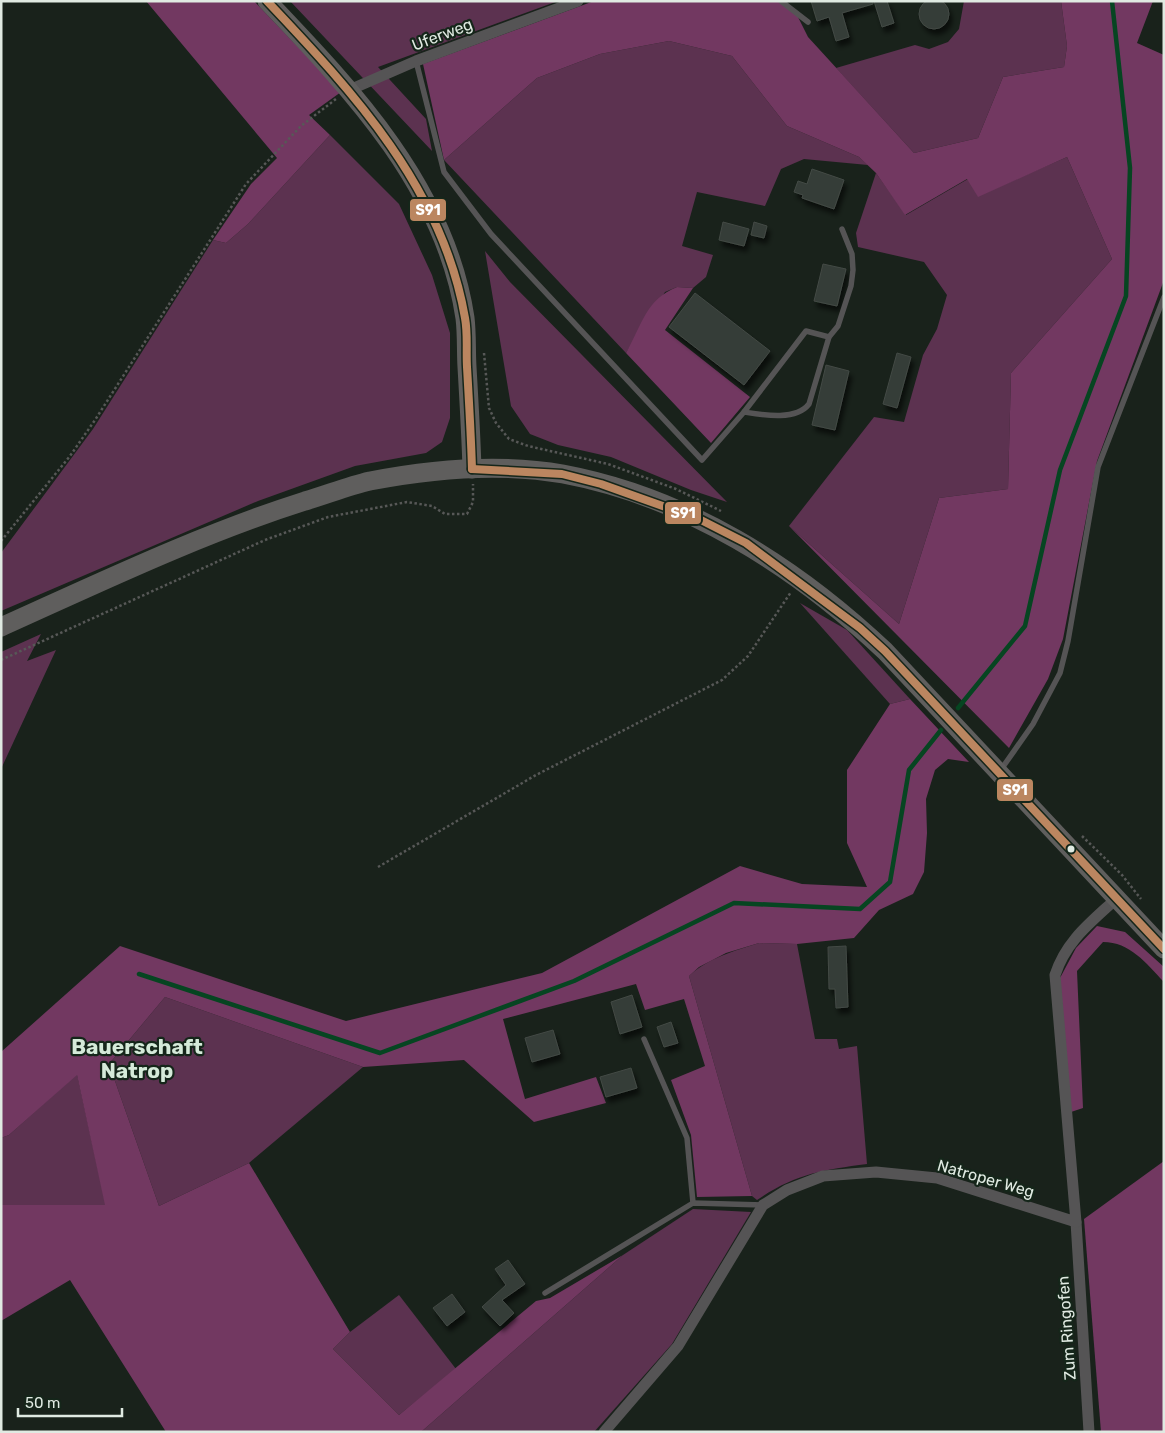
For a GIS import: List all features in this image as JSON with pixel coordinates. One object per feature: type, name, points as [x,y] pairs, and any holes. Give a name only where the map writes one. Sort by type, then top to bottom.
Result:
[{"type":"main road","points":[[266,1],[331,69],[375,123],[403,162],[440,230],[454,270],[465,318],[472,470]]},
{"type":"main road","points":[[1,627],[106,579],[256,517],[367,482],[414,474],[472,470],[516,470],[562,474],[601,484],[660,503],[699,519],[746,542],[860,628],[885,651],[1164,949]]},
{"type":"street","name":"Uferweg","points":[[347,91],[416,61],[578,1]]},
{"type":"street","points":[[1076,1222],[1055,975],[1061,956],[1072,941],[1116,899]]},
{"type":"street","name":"Natroper Weg","points":[[604,1432],[678,1346],[763,1205],[787,1190],[822,1176],[876,1172],[937,1178],[1076,1222]]},
{"type":"street","name":"Zum Ringofen","points":[[1076,1222],[1089,1432]]},
{"type":"lane","points":[[780,1],[808,22]]},
{"type":"lane","points":[[416,61],[444,172],[491,234],[702,460],[744,412],[806,331],[829,337]]},
{"type":"lane","points":[[744,412],[795,414],[802,412],[809,404],[829,337],[838,326],[851,286],[852,254],[842,229]]},
{"type":"lane","points":[[999,772],[1033,724],[1060,673],[1068,641],[1098,468],[1164,297]]},
{"type":"lane","points":[[644,1039],[687,1138],[693,1202]]},
{"type":"lane","points":[[545,1293],[693,1202],[763,1205]]},
{"type":"path","points":[[1,541],[70,456],[95,420],[246,184],[301,126],[347,91]]},
{"type":"path","points":[[1,660],[264,540],[328,517],[407,502],[432,506],[445,514],[467,514],[473,502],[472,470]]},
{"type":"path","points":[[378,867],[536,774],[722,680],[748,656],[799,581]]},
{"type":"shaded area","points":[[146,1],[254,1],[341,92],[309,115],[330,135],[248,224],[226,243],[213,240],[251,184],[277,158]]},
{"type":"shaded area","points":[[290,1],[558,1],[378,67],[426,119],[432,151]]},
{"type":"shaded area","points":[[594,1],[786,1],[796,13],[808,37],[914,153],[978,138],[1003,77],[1064,67],[1067,46],[1061,1],[1153,1],[1137,43],[1164,55],[1164,280],[1097,461],[1063,639],[1048,679],[1009,748],[789,526],[899,624],[939,498],[1008,489],[1011,373],[1112,259],[1067,157],[978,197],[967,179],[905,215],[876,173],[859,157],[787,126],[732,56],[669,41],[600,54],[537,78],[444,160],[423,64]]},
{"type":"shaded area","points":[[964,1],[1061,1],[1067,46],[1064,67],[1003,77],[978,138],[914,153],[836,68],[915,45],[929,49],[948,42],[959,29]]},
{"type":"shaded area","points":[[669,41],[732,56],[787,126],[859,157],[868,165],[804,159],[781,169],[765,206],[697,192],[682,246],[713,255],[706,277],[693,288],[677,287],[665,292],[626,353],[444,160],[537,78],[600,54]]},
{"type":"shaded area","points":[[330,135],[399,204],[432,275],[450,333],[450,418],[442,442],[426,453],[355,466],[258,501],[1,611],[1,553],[93,429],[213,240],[226,243],[248,224]]},
{"type":"shaded area","points":[[1067,157],[1112,259],[1011,373],[1008,489],[939,498],[899,624],[789,526],[874,417],[904,422],[923,355],[937,329],[947,295],[924,262],[858,247],[856,233],[876,173],[906,215],[968,179],[978,196]]},
{"type":"shaded area","points":[[485,251],[510,282],[727,502],[691,490],[611,457],[558,445],[530,434],[511,406]]},
{"type":"shaded area","points":[[677,287],[693,288],[665,330],[750,397],[711,443],[626,353],[651,306],[658,298]]},
{"type":"shaded area","points":[[800,603],[847,630],[910,699],[890,704]]},
{"type":"shaded area","points":[[41,634],[27,661],[56,650],[1,769],[1,652]]},
{"type":"shaded area","points":[[910,699],[969,762],[948,759],[935,770],[926,799],[927,833],[924,872],[913,894],[879,910],[854,938],[797,944],[759,943],[726,953],[699,967],[689,976],[752,1196],[697,1197],[691,1135],[671,1080],[705,1066],[684,999],[645,1010],[636,984],[503,1019],[525,1099],[596,1077],[606,1103],[534,1122],[464,1060],[363,1067],[165,997],[109,1064],[159,1206],[249,1163],[350,1332],[333,1349],[399,1415],[536,1301],[550,1298],[623,1255],[421,1432],[166,1432],[70,1280],[1,1321],[1,1205],[105,1205],[77,1075],[9,1135],[1,1138],[1,1052],[120,946],[346,1021],[542,973],[740,866],[802,884],[867,887],[847,843],[847,770],[890,704]]},
{"type":"shaded area","points":[[1097,926],[1125,932],[1164,967],[1164,982],[1137,955],[1113,943],[1103,942],[1077,971],[1083,1108],[1071,1112],[1060,978],[1076,948]]},
{"type":"shaded area","points":[[759,943],[797,944],[815,1039],[837,1039],[839,1049],[857,1046],[867,1164],[809,1174],[784,1184],[757,1200],[752,1196],[689,976],[704,964],[731,952]]},
{"type":"shaded area","points":[[165,997],[363,1067],[249,1163],[159,1206],[109,1064]]},
{"type":"shaded area","points":[[77,1074],[106,1206],[1,1205],[1,1138],[9,1135]]},
{"type":"shaded area","points":[[1164,1161],[1164,1432],[1101,1432],[1084,1219]]},
{"type":"shaded area","points":[[693,1209],[751,1212],[672,1344],[594,1432],[421,1432],[623,1255]]},
{"type":"shaded area","points":[[399,1295],[456,1369],[399,1415],[333,1349],[350,1332]]},
{"type":"building","points":[[934,-1],[944,4],[949,14],[944,24],[934,29],[924,24],[919,14],[924,4]]},
{"type":"building","points":[[811,1],[873,1],[873,4],[842,13],[849,37],[836,41],[829,17],[817,21]]},
{"type":"building","points":[[874,1],[887,1],[894,23],[882,27]]},
{"type":"building","points":[[812,169],[844,180],[834,209],[802,198],[803,195],[794,192],[798,181],[807,184]]},
{"type":"building","points":[[723,222],[749,229],[744,246],[719,240]]},
{"type":"building","points":[[754,222],[767,226],[764,238],[751,235]]},
{"type":"building","points":[[823,264],[846,269],[837,306],[814,301]]},
{"type":"building","points":[[695,293],[770,351],[744,385],[669,327]]},
{"type":"building","points":[[897,353],[911,357],[897,408],[883,404]]},
{"type":"building","points":[[826,365],[849,371],[835,430],[812,425]]},
{"type":"building","points":[[846,946],[848,1007],[836,1008],[835,989],[829,989],[828,947]]},
{"type":"building","points":[[632,995],[642,1027],[620,1034],[611,1002]]},
{"type":"building","points":[[671,1022],[678,1043],[664,1047],[657,1027]]},
{"type":"building","points":[[553,1030],[560,1054],[532,1062],[525,1038]]},
{"type":"building","points":[[631,1068],[637,1088],[606,1097],[600,1077]]},
{"type":"building","points":[[508,1260],[525,1284],[502,1300],[514,1313],[500,1326],[482,1307],[506,1285],[495,1269]]},
{"type":"building","points":[[452,1294],[465,1312],[447,1326],[433,1308]]},
{"type":"waterway","points":[[958,708],[1025,626],[1060,470],[1126,296],[1130,168],[1112,1]]},
{"type":"waterway","points":[[139,974],[380,1053],[574,981],[734,903],[860,909],[890,882],[909,770],[941,730]]},
{"type":"transit line","name":"S91","points":[[267,1],[332,71],[362,108],[416,185],[437,227],[454,271],[466,324],[472,469]]},
{"type":"transit line","name":"S91","points":[[472,469],[562,474],[601,484],[699,519],[746,543],[860,628],[885,651],[1164,949]]},
{"type":"district","name":"Bauerschaft Natrop","points":[[137,1059]]}]
